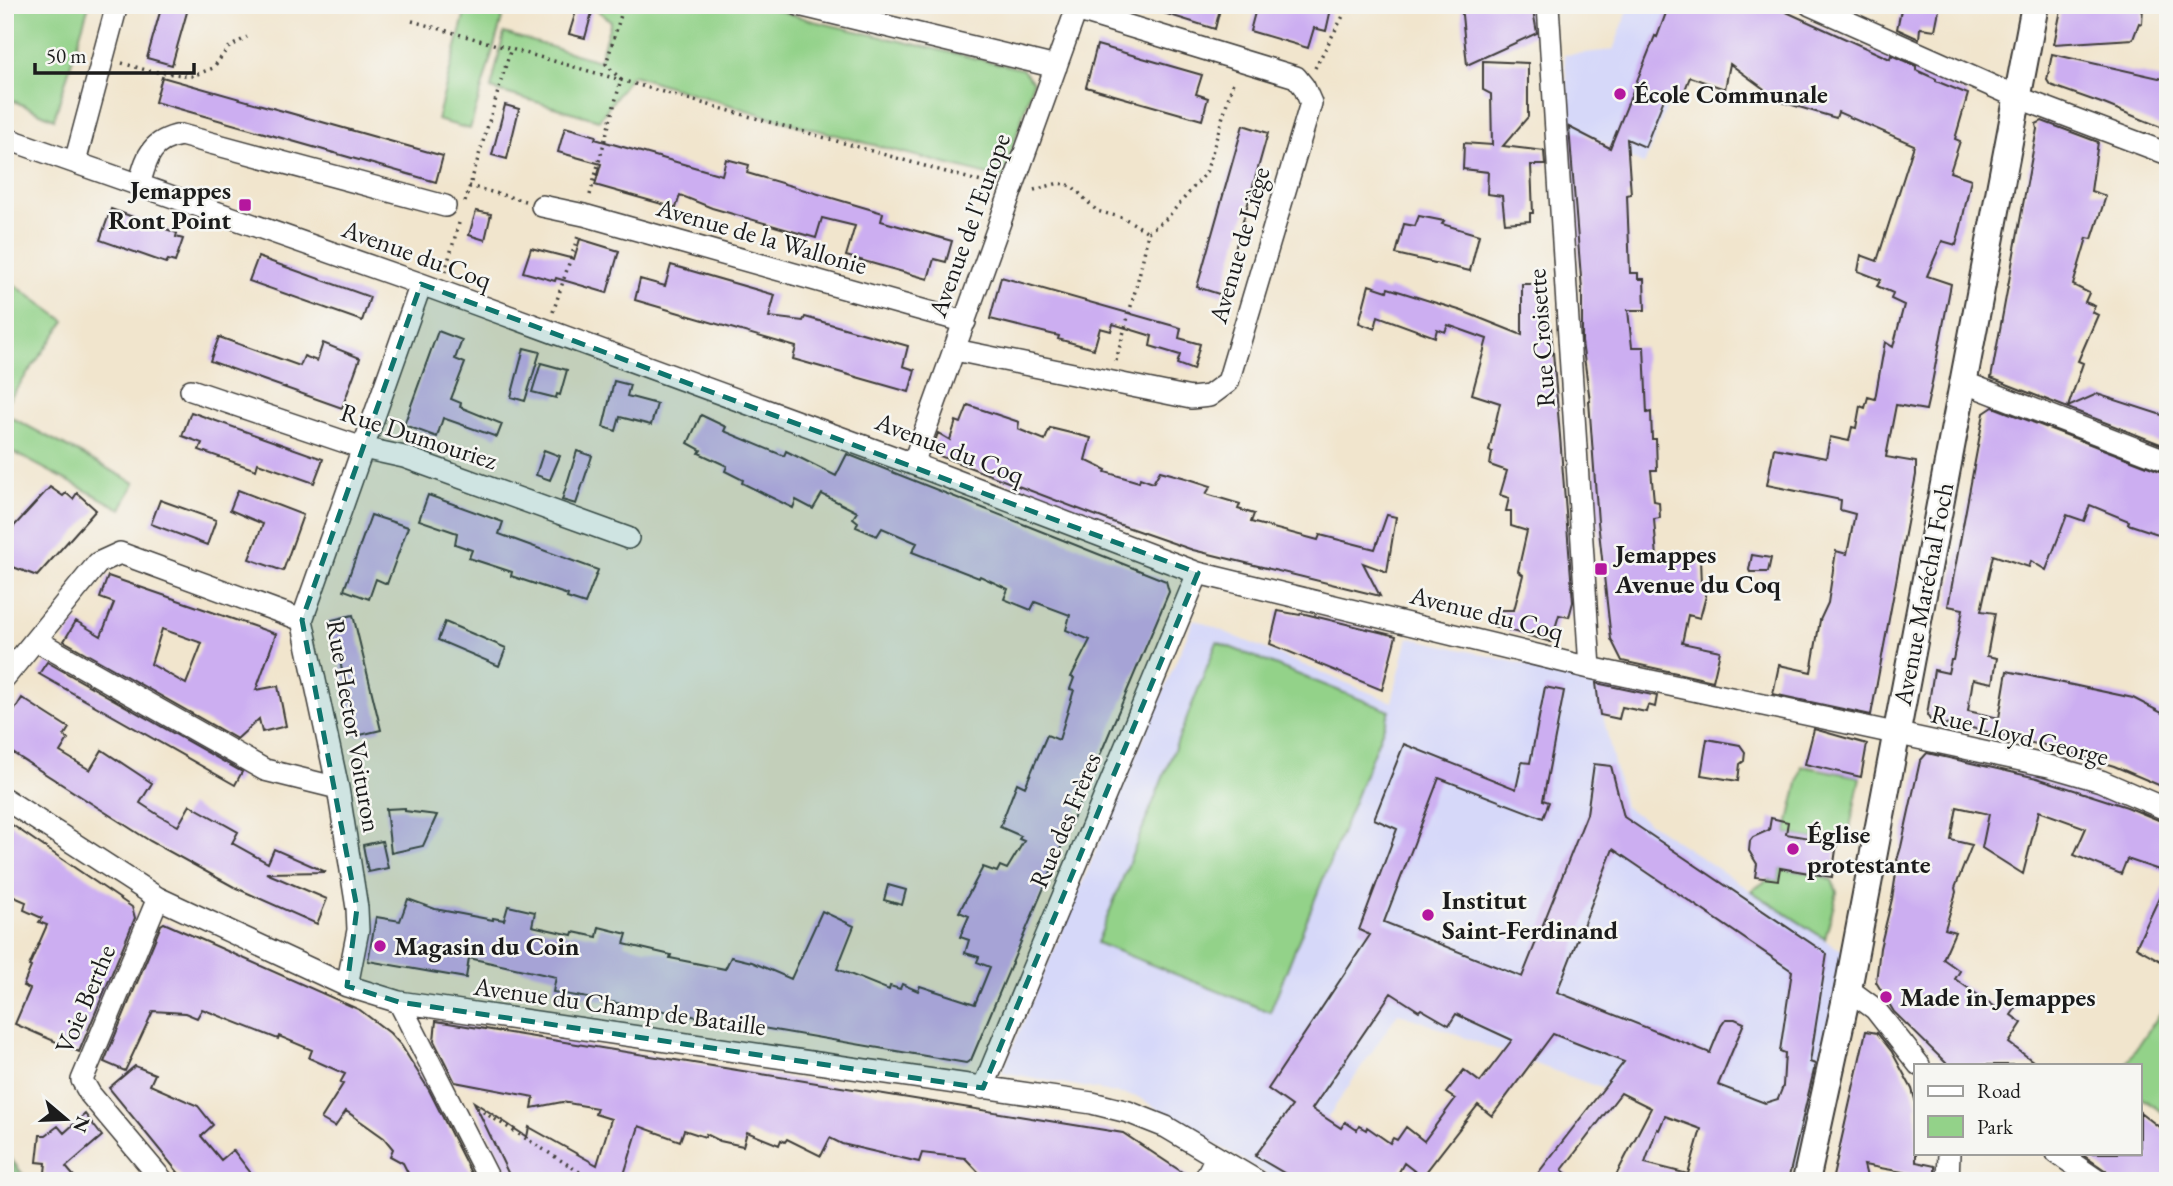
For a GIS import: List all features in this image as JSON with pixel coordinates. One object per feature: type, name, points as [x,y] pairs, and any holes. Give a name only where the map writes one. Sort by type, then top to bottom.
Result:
[{"type":"main road","name":"Avenue Maréchal Foch","points":[[1806,1181],[1848,989],[2035,5]]},
{"type":"street","points":[[75,162],[117,5]]},
{"type":"street","points":[[799,5],[1056,66]]},
{"type":"street","name":"Rue Croisette","points":[[1548,5],[1590,668]]},
{"type":"street","points":[[1810,5],[2017,97],[2168,154]]},
{"type":"street","points":[[1077,7],[1296,77],[1304,87]]},
{"type":"street","name":"Avenue de l'Europe","points":[[912,464],[1077,7]]},
{"type":"street","name":"Avenue de Liège","points":[[955,350],[1191,398],[1209,396],[1228,382],[1311,103],[1304,87]]},
{"type":"street","points":[[139,185],[149,153],[164,138],[181,135],[444,206]]},
{"type":"street","name":"Avenue du Coq","points":[[5,138],[546,330],[912,464],[1198,573],[1590,668],[1897,735]]},
{"type":"street","name":"Avenue de la Wallonie","points":[[542,206],[584,215],[965,322]]},
{"type":"street","name":"Rue Hector Voituron","points":[[347,986],[358,919],[338,788],[302,620],[363,448],[430,288]]},
{"type":"street","points":[[1963,382],[2168,461]]},
{"type":"street","name":"Rue Dumouriez","points":[[191,390],[363,448],[404,457],[628,538]]},
{"type":"street","points":[[5,677],[98,563],[120,553],[302,620]]},
{"type":"street","name":"Rue des Frères","points":[[983,1088],[1198,573]]},
{"type":"street","points":[[37,640],[265,770],[338,788]]},
{"type":"street","name":"Rue Lloyd George","points":[[1897,735],[2049,766],[2101,781],[2168,810]]},
{"type":"street","name":"Avenue du Champ de Bataille","points":[[5,799],[158,898],[347,986],[399,1002],[1092,1103],[1128,1112],[1166,1127],[1258,1181]]},
{"type":"street","name":"Voie Berthe","points":[[158,898],[82,1080],[90,1094],[163,1181]]},
{"type":"street","points":[[1848,989],[1875,1009],[1914,1058]]},
{"type":"street","points":[[399,1002],[490,1181]]},
{"type":"street","points":[[1948,1154],[1948,1181]]},
{"type":"street","points":[[2058,1154],[2098,1181]]},
{"type":"street","points":[[1204,1181],[1216,1157]]},
{"type":"path","points":[[621,80],[606,64],[624,5]]},
{"type":"path","points":[[1304,87],[1349,5]]},
{"type":"path","points":[[412,21],[1011,191],[1026,193],[1059,183],[1072,186],[1097,211],[1124,218],[1149,232]]},
{"type":"path","points":[[103,57],[149,71],[191,76],[214,68],[229,48],[247,37]]},
{"type":"path","points":[[430,288],[469,186],[511,48]]},
{"type":"path","points":[[1110,381],[1132,299],[1142,274],[1149,232],[1167,218],[1206,173],[1239,60]]},
{"type":"path","points":[[546,330],[584,215],[621,80]]},
{"type":"path","points":[[469,186],[542,206]]},
{"type":"path","points":[[444,1094],[482,1110],[594,1181]]},
{"type":"highlighted area","points":[[421,284],[1198,573],[983,1088],[399,1002],[347,986],[357,908],[302,620]]},
{"type":"shaded area","name":"École Communale","points":[[1630,5],[1669,5],[1690,48],[1644,165],[1588,134],[1572,135],[1564,55],[1613,50]]},
{"type":"shaded area","name":"Institut Saint-Ferdinand","points":[[1194,619],[1392,702],[1408,637],[1595,681],[1624,806],[1834,946],[1854,955],[1808,1172],[1773,1162],[1777,1149],[1655,1108],[1398,1013],[1285,1181],[1278,1181],[1138,1097],[1002,1072]]},
{"type":"green space","points":[[5,5],[89,5],[54,119],[5,97]]},
{"type":"green space","points":[[467,5],[506,5],[470,129],[437,120]]},
{"type":"green space","points":[[590,5],[761,5],[813,21],[1022,69],[1033,82],[1003,179],[783,121],[632,75],[599,120],[491,89],[504,33],[599,61],[611,21]]},
{"type":"green space","points":[[9,281],[65,321],[5,405],[5,285]]},
{"type":"green space","points":[[5,414],[135,483],[121,509],[5,448]]},
{"type":"green space","points":[[1217,642],[1390,711],[1270,1012],[1097,943]]},
{"type":"green space","points":[[1802,766],[1860,777],[1850,828],[1844,834],[1820,839],[1786,834]]},
{"type":"green space","points":[[1780,868],[1820,875],[1832,880],[1837,892],[1825,939],[1751,891],[1769,879],[1778,880]]},
{"type":"green space","points":[[2168,1002],[2168,1116],[2142,1098],[2142,1064],[2126,1064]]},
{"type":"green space","points":[[5,1151],[28,1181],[5,1181]]},
{"type":"building","points":[[162,5],[189,5],[172,65],[147,58]]},
{"type":"building","points":[[578,5],[594,5],[585,38],[569,34]]},
{"type":"building","points":[[1152,5],[1221,5],[1215,29],[1151,9]]},
{"type":"building","points":[[1257,5],[1318,5],[1331,9],[1326,31],[1314,28],[1308,48],[1250,31]]},
{"type":"building","points":[[1461,5],[1532,5],[1537,33],[1467,65]]},
{"type":"building","points":[[1669,5],[1771,5],[1890,59],[1891,55],[1916,66],[1916,70],[1936,81],[1968,94],[1955,139],[1960,141],[1950,172],[1971,179],[1961,226],[1956,245],[1942,241],[1927,276],[1951,284],[1931,388],[1926,410],[1896,405],[1886,457],[1916,462],[1916,475],[1871,715],[1773,694],[1779,665],[1811,672],[1820,620],[1828,603],[1836,551],[1847,554],[1855,514],[1840,510],[1841,500],[1767,485],[1774,448],[1826,458],[1830,437],[1849,441],[1852,427],[1856,428],[1860,406],[1865,408],[1868,397],[1875,399],[1885,342],[1893,347],[1904,305],[1891,299],[1893,293],[1877,286],[1881,280],[1858,271],[1861,255],[1877,261],[1914,145],[1838,112],[1836,118],[1762,96],[1764,89],[1730,64],[1725,89],[1690,77],[1681,100],[1666,94],[1645,147],[1627,139],[1631,194],[1627,195],[1630,273],[1638,273],[1638,279],[1644,279],[1645,310],[1628,310],[1632,347],[1644,347],[1647,413],[1651,412],[1652,439],[1656,439],[1657,470],[1651,470],[1654,501],[1659,502],[1660,518],[1654,519],[1657,558],[1700,558],[1701,585],[1706,596],[1700,618],[1688,615],[1682,643],[1720,651],[1713,681],[1622,661],[1611,639],[1598,522],[1590,401],[1582,342],[1582,290],[1569,127],[1610,148]]},
{"type":"building","points":[[1902,5],[1940,5],[1935,30],[1920,28],[1919,39],[1897,29]]},
{"type":"building","points":[[2062,5],[2143,5],[2142,24],[2139,23],[2133,39],[2054,44]]},
{"type":"building","points":[[1097,45],[1202,75],[1196,94],[1208,98],[1202,120],[1086,87]]},
{"type":"building","points":[[2052,54],[2168,80],[2168,130],[2050,85],[2047,80]]},
{"type":"building","points":[[1483,61],[1528,63],[1528,117],[1503,146],[1544,151],[1545,165],[1531,165],[1533,213],[1530,213],[1530,221],[1505,223],[1502,196],[1487,194],[1488,172],[1463,169],[1464,143],[1492,145],[1491,94],[1483,90]]},
{"type":"building","points":[[162,77],[443,156],[436,182],[155,102]]},
{"type":"building","points":[[505,105],[519,109],[507,159],[492,155]]},
{"type":"building","points":[[2042,121],[2098,142],[2091,191],[2106,196],[2092,239],[2087,238],[2073,285],[2089,293],[2085,302],[2095,306],[2092,312],[2098,315],[2078,361],[2083,363],[2068,407],[2097,394],[2168,417],[2168,447],[1991,378],[2036,124]]},
{"type":"building","points":[[1243,125],[1268,133],[1222,295],[1197,287]]},
{"type":"building","points":[[565,127],[596,136],[595,139],[722,175],[726,159],[749,165],[747,173],[883,213],[881,221],[952,241],[946,262],[934,259],[928,279],[846,256],[855,226],[822,218],[816,238],[712,208],[680,195],[676,208],[595,185],[601,164],[558,152]]},
{"type":"building","points":[[111,209],[177,233],[176,237],[183,239],[175,262],[168,260],[166,263],[100,240]]},
{"type":"building","points":[[476,211],[491,214],[485,240],[469,235]]},
{"type":"building","points":[[1419,216],[1444,221],[1442,224],[1479,235],[1470,271],[1396,254],[1404,224],[1415,226]]},
{"type":"building","points":[[580,239],[619,251],[607,293],[556,278],[555,281],[523,272],[531,248],[574,259]]},
{"type":"building","points":[[258,257],[370,297],[362,321],[249,281]]},
{"type":"building","points":[[671,265],[775,295],[769,317],[803,321],[805,317],[908,346],[903,366],[915,370],[909,392],[793,359],[796,347],[635,300],[640,279],[665,286]]},
{"type":"building","points":[[1001,277],[1181,328],[1179,338],[1200,344],[1193,370],[1177,364],[1180,355],[1150,346],[1152,336],[1113,324],[1111,331],[1100,328],[1094,349],[1058,339],[1059,336],[990,319]]},
{"type":"building","points":[[1522,284],[1546,284],[1547,328],[1551,328],[1560,436],[1573,602],[1569,617],[1559,615],[1551,642],[1494,626],[1497,610],[1514,610],[1523,575],[1518,571],[1527,531],[1511,526],[1511,511],[1506,511],[1509,498],[1500,495],[1507,471],[1490,465],[1492,452],[1489,451],[1500,403],[1472,394],[1487,339],[1448,325],[1445,332],[1437,329],[1435,337],[1378,316],[1375,329],[1359,323],[1369,285],[1387,291],[1388,288],[1462,311],[1522,335]]},
{"type":"building","points":[[438,331],[462,340],[455,359],[465,363],[451,399],[461,403],[460,407],[502,424],[497,437],[443,418],[437,437],[404,425]]},
{"type":"building","points":[[219,337],[300,366],[304,356],[317,361],[323,343],[360,358],[342,408],[210,361]]},
{"type":"building","points":[[524,348],[540,352],[525,401],[511,397]]},
{"type":"building","points":[[541,363],[567,370],[560,395],[557,394],[556,398],[532,392]]},
{"type":"building","points":[[614,381],[630,385],[627,396],[657,404],[651,425],[620,417],[616,431],[603,427]]},
{"type":"building","points":[[968,405],[1019,422],[1018,429],[1045,440],[1050,428],[1091,438],[1085,460],[1106,470],[1105,472],[1139,482],[1140,478],[1153,483],[1160,471],[1186,478],[1211,486],[1206,494],[1240,504],[1238,509],[1254,514],[1251,522],[1318,540],[1320,535],[1375,549],[1387,515],[1396,517],[1387,572],[1363,563],[1380,596],[1193,550],[937,455],[932,450],[938,433],[950,440],[956,421],[961,423]]},
{"type":"building","points":[[1993,407],[2168,474],[2168,518],[2161,535],[2128,524],[2129,521],[2090,505],[2084,521],[2067,515],[2046,570],[2031,561],[2029,567],[1993,555],[1981,611],[1995,613],[1987,656],[1997,658],[1993,683],[1973,679],[1968,711],[1999,718],[2007,671],[2133,698],[2168,716],[2168,789],[2114,766],[2041,744],[1952,723],[1952,726],[1931,721],[1927,715],[1934,670],[1948,673],[1953,660],[1963,609],[1948,606],[1984,413]]},
{"type":"building","points":[[191,412],[323,459],[314,483],[258,463],[256,470],[199,450],[202,443],[182,436]]},
{"type":"building","points":[[701,415],[726,427],[724,431],[784,456],[786,451],[836,476],[847,454],[1166,581],[1169,592],[971,1060],[966,1063],[553,992],[556,977],[469,958],[466,978],[368,961],[376,917],[400,921],[408,899],[435,909],[493,920],[504,920],[508,906],[535,912],[532,926],[572,935],[573,932],[597,937],[599,927],[627,934],[624,944],[671,955],[670,958],[725,969],[731,957],[752,962],[791,979],[822,911],[854,926],[837,969],[889,990],[890,986],[900,989],[902,984],[918,991],[920,986],[975,1004],[990,967],[977,962],[979,957],[965,953],[969,940],[960,937],[969,916],[959,912],[983,867],[997,872],[1000,866],[1007,869],[1024,841],[1019,839],[1021,836],[1000,827],[1017,783],[1025,787],[1047,735],[1059,740],[1074,690],[1070,689],[1074,678],[1071,677],[1090,640],[1066,630],[1070,615],[1035,602],[1031,610],[1004,599],[1008,589],[912,552],[917,543],[882,528],[877,536],[856,527],[858,522],[853,518],[857,512],[822,494],[813,509],[796,500],[793,508],[742,483],[743,480],[725,471],[727,466],[699,453],[701,450],[688,443]]},
{"type":"building","points":[[544,450],[560,456],[550,480],[536,475]]},
{"type":"building","points":[[577,451],[592,456],[576,504],[562,500]]},
{"type":"building","points":[[50,487],[73,499],[77,493],[96,510],[37,576],[5,564],[5,536]]},
{"type":"building","points":[[238,490],[303,515],[283,571],[249,559],[263,524],[230,510]]},
{"type":"building","points":[[428,495],[503,522],[499,534],[598,570],[585,604],[567,598],[568,595],[511,576],[512,572],[469,558],[472,550],[455,544],[457,533],[419,520]]},
{"type":"building","points":[[160,500],[216,520],[207,545],[151,524]]},
{"type":"building","points":[[371,515],[408,527],[387,584],[376,579],[369,599],[344,590]]},
{"type":"building","points":[[1752,555],[1771,558],[1768,572],[1750,572]]},
{"type":"building","points":[[108,576],[276,634],[256,690],[278,686],[286,726],[262,732],[259,719],[237,739],[64,641],[76,621],[101,636],[114,603],[100,598]],"holes":[[[162,629],[202,643],[186,684],[151,664]]]},
{"type":"building","points":[[1278,611],[1301,613],[1396,636],[1382,690],[1270,644]]},
{"type":"building","points":[[353,615],[381,730],[356,736],[340,661],[328,621]]},
{"type":"building","points":[[445,622],[506,648],[499,666],[438,640]]},
{"type":"building","points":[[47,662],[242,772],[235,785],[39,674]]},
{"type":"building","points":[[1596,683],[1657,696],[1655,707],[1648,705],[1646,712],[1622,707],[1619,719],[1600,715]]},
{"type":"building","points":[[1545,687],[1564,691],[1543,800],[1549,802],[1543,818],[1439,778],[1384,922],[1522,977],[1587,814],[1594,764],[1611,766],[1624,817],[1827,954],[1810,1062],[1815,1064],[1814,1070],[1788,1181],[1613,1181],[1651,1108],[1621,1093],[1562,1170],[1576,1181],[1532,1181],[1624,1062],[1553,1034],[1492,1116],[1478,1105],[1422,1177],[1404,1163],[1394,1181],[1298,1181],[1255,1156],[1292,1106],[1268,1089],[1370,935],[1359,930],[1397,829],[1374,819],[1404,744],[1516,789],[1522,762],[1530,763]],"holes":[[[1613,849],[1792,971],[1780,1051],[1785,1053],[1783,1086],[1778,1099],[1765,1103],[1718,1085],[1744,1023],[1726,1019],[1710,1053],[1557,992]],[[1391,993],[1419,1011],[1421,1009],[1449,1025],[1456,1014],[1512,1040],[1480,1082],[1464,1070],[1446,1093],[1455,1099],[1424,1141],[1406,1127],[1397,1140],[1393,1138],[1390,1143],[1367,1127],[1366,1130],[1359,1126],[1357,1130],[1345,1122],[1341,1128],[1312,1109]],[[1665,1116],[1701,1129],[1688,1174],[1645,1163],[1657,1129],[1659,1130]]]},
{"type":"building","points":[[22,698],[69,728],[64,736],[68,739],[60,752],[90,770],[102,750],[152,783],[140,803],[160,816],[178,826],[190,805],[238,832],[232,843],[268,863],[274,849],[326,872],[266,873],[327,899],[317,924],[234,887],[150,841],[5,748],[5,726]]},
{"type":"building","points":[[1814,729],[1867,744],[1861,777],[1805,764]]},
{"type":"building","points":[[1707,739],[1740,745],[1745,752],[1738,781],[1701,775]]},
{"type":"building","points":[[1927,753],[2037,778],[2127,807],[2168,824],[2168,873],[2127,859],[2121,874],[2074,855],[2086,828],[2039,811],[2023,874],[1982,848],[1989,814],[1957,807],[1951,840],[1972,845],[1955,888],[1945,929],[1955,932],[1943,959],[1960,971],[1955,979],[1997,1008],[2002,998],[2016,1008],[2011,1015],[2022,1023],[2009,1043],[2037,1064],[1947,1064],[1894,1012],[1876,982],[1897,860],[1920,761]]},
{"type":"building","points":[[405,808],[405,811],[437,815],[423,846],[391,853],[386,809]]},
{"type":"building","name":"Église protestante","points":[[1771,818],[1788,822],[1786,834],[1837,843],[1832,877],[1780,868],[1778,880],[1755,877],[1757,864],[1749,851],[1750,841],[1769,830]]},
{"type":"building","points":[[5,820],[132,907],[135,918],[79,1052],[15,1024],[30,989],[23,986],[31,967],[29,966],[47,925],[39,922],[42,918],[24,910],[26,902],[5,893]]},
{"type":"building","points":[[382,841],[388,868],[368,872],[363,845]]},
{"type":"building","points":[[2168,879],[2168,965],[2136,947]]},
{"type":"building","points":[[888,885],[906,890],[902,905],[884,900]]},
{"type":"building","points":[[164,923],[360,1010],[390,1033],[401,1045],[429,1090],[475,1181],[412,1181],[403,1163],[390,1156],[393,1149],[384,1138],[346,1111],[335,1127],[321,1119],[343,1084],[340,1083],[345,1074],[309,1058],[312,1050],[202,1009],[197,1018],[185,1013],[153,1011],[125,1071],[104,1062]]},
{"type":"building","points":[[436,1021],[1123,1133],[1191,1178],[1191,1181],[987,1181],[965,1158],[922,1153],[919,1162],[842,1144],[830,1138],[821,1156],[787,1139],[785,1142],[781,1140],[779,1145],[747,1132],[743,1146],[684,1130],[680,1141],[639,1126],[622,1181],[512,1181],[474,1102],[527,1137],[529,1127],[597,1165],[611,1119],[595,1114],[597,1108],[562,1102],[532,1108],[534,1097],[455,1082],[434,1041]]},
{"type":"building","points":[[1866,1031],[1877,1033],[1892,1052],[1912,1089],[1916,1162],[1935,1166],[1935,1181],[1914,1181],[1914,1174],[1864,1165],[1868,1181],[1832,1181]]},
{"type":"building","points":[[135,1066],[155,1074],[150,1085],[198,1106],[213,1125],[201,1136],[221,1160],[233,1150],[257,1181],[185,1181],[109,1088]]},
{"type":"building","points":[[85,1114],[102,1136],[66,1167],[78,1181],[51,1181],[45,1173],[46,1163],[37,1162],[40,1135],[46,1135],[58,1126],[64,1133]]},
{"type":"building","points":[[2142,1114],[2168,1134],[2168,1181],[2111,1181],[2106,1171],[2081,1154],[2142,1154]]},
{"type":"place","name":"École Communale","points":[[1620,94]]},
{"type":"place","name":"Jemappes Ront Point","points":[[245,205]]},
{"type":"place","name":"Jemappes Avenue du Coq","points":[[1601,569]]},
{"type":"place","name":"Église protestante","points":[[1793,849]]},
{"type":"place","name":"Institut Saint-Ferdinand","points":[[1428,915]]},
{"type":"place","name":"Magasin du Coin","points":[[380,946]]},
{"type":"place","name":"Made in Jemappes","points":[[1886,997]]}]
